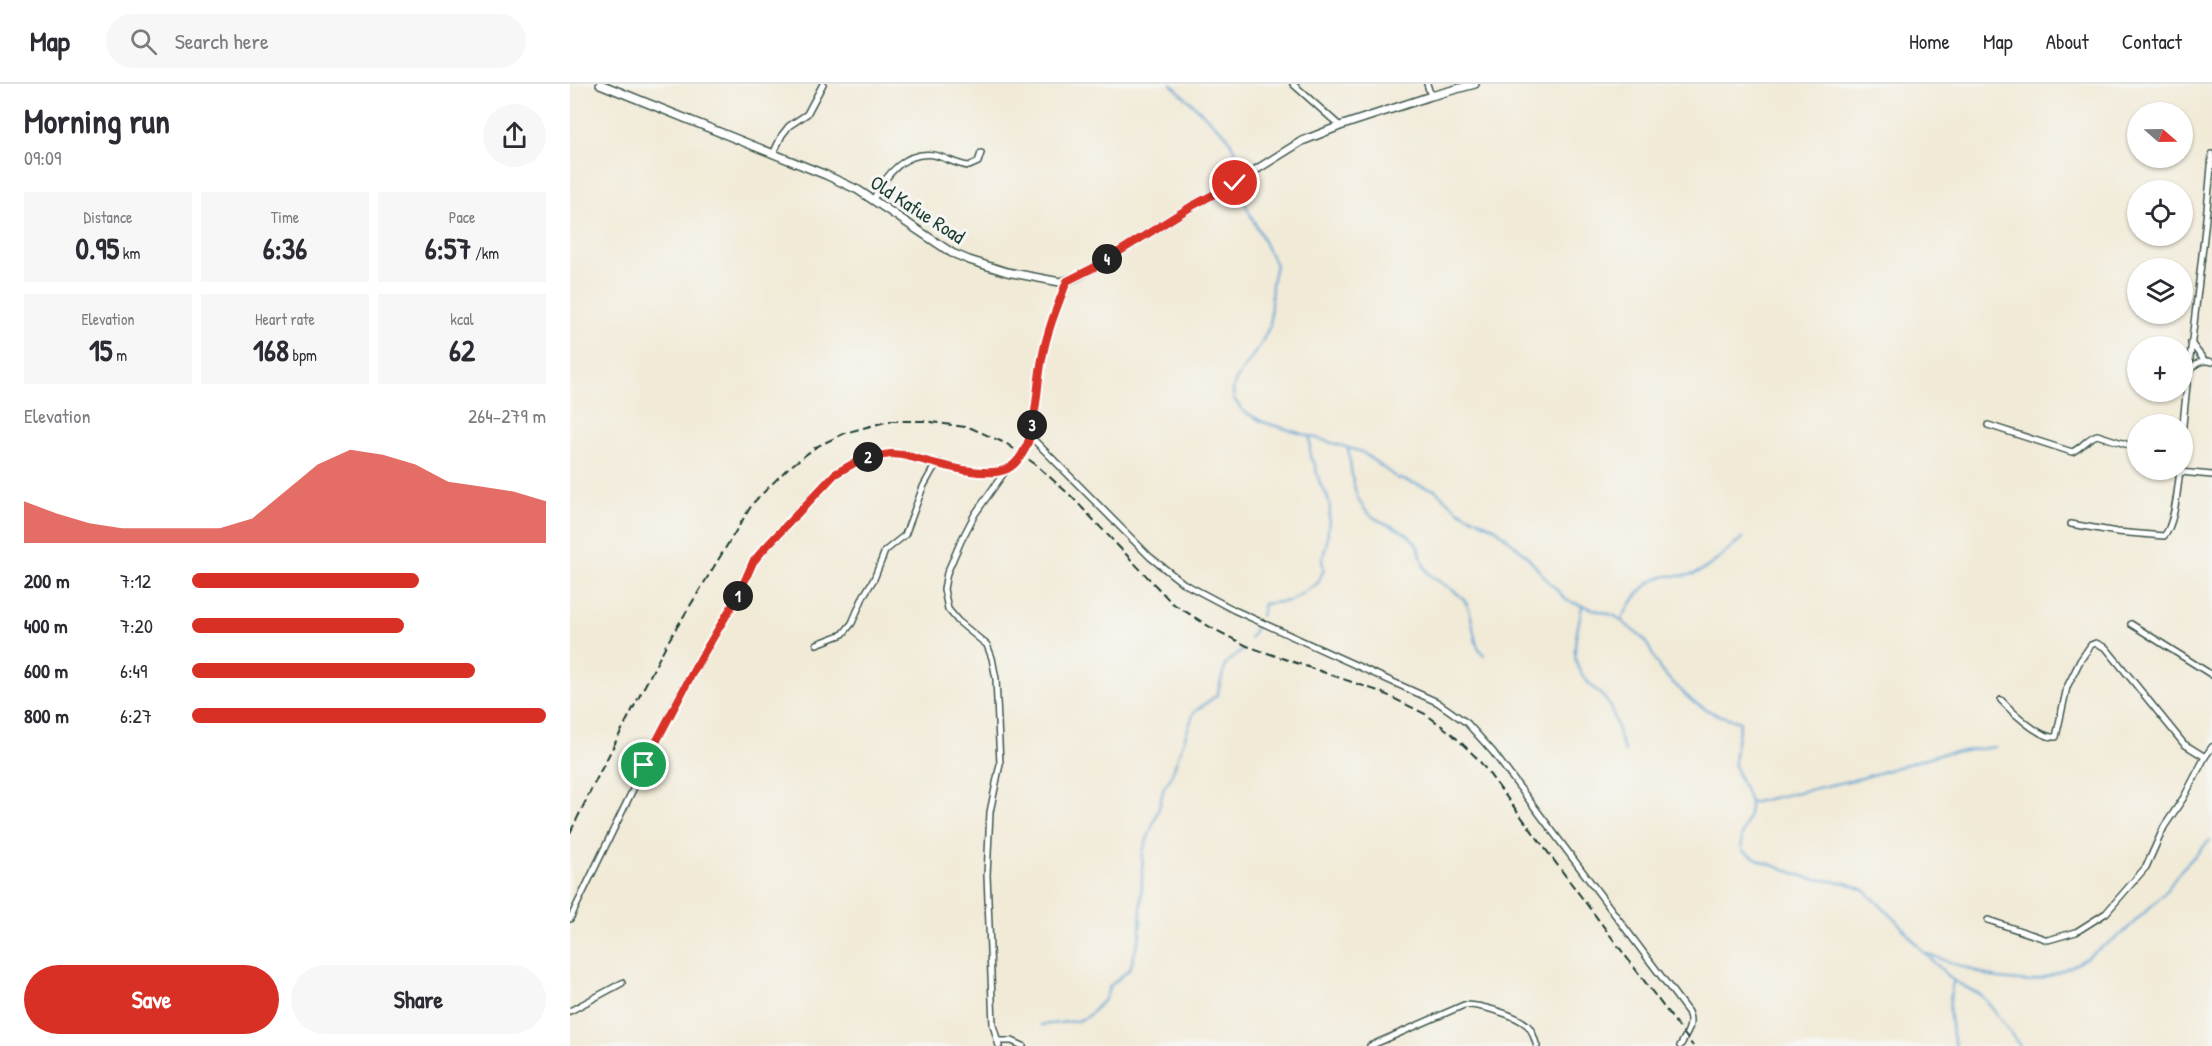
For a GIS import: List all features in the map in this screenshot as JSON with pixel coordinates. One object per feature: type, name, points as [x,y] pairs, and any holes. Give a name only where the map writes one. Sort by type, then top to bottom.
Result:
[{"type":"street","name":"Old Kafue Road","points":[[600,84],[858,190],[934,242],[969,260],[1031,278],[1067,281]]},
{"type":"street","points":[[773,154],[789,126],[807,114],[823,84]]},
{"type":"street","points":[[1293,84],[1340,126]]},
{"type":"street","points":[[1427,84],[1431,96]]},
{"type":"street","points":[[1023,1046],[1012,1041],[998,1044],[993,1025],[987,875],[990,812],[1000,764],[996,679],[987,645],[958,621],[948,609],[944,590],[947,573],[975,514],[1006,470],[1022,454],[1030,436],[1044,346],[1051,319],[1067,281],[1093,268],[1302,141],[1431,96],[1475,84]]},
{"type":"street","points":[[873,200],[891,171],[909,160],[925,155],[936,156],[969,166],[978,162],[981,153]]},
{"type":"street","points":[[2192,336],[2209,222],[2212,154]]},
{"type":"street","points":[[2193,346],[2204,360]]},
{"type":"street","points":[[2193,367],[2204,360],[2212,362]]},
{"type":"street","points":[[1988,424],[2072,452],[2082,448],[2092,436],[2097,435],[2127,445]]},
{"type":"street","points":[[1030,436],[1150,557],[1183,583],[1234,610],[1437,702],[1467,723],[1492,752],[1689,1012],[1690,1025],[1680,1046]]},
{"type":"street","points":[[570,918],[675,704],[739,594],[753,562],[809,500],[835,474],[863,458],[891,454],[978,471],[1006,470]]},
{"type":"street","points":[[818,644],[843,634],[852,623],[885,551],[905,536],[922,487],[933,469],[940,463]]},
{"type":"street","points":[[2193,473],[2212,475]]},
{"type":"street","points":[[2071,524],[2164,536],[2168,532],[2178,480]]},
{"type":"street","points":[[2131,624],[2212,675]]},
{"type":"street","points":[[2001,700],[2023,721],[2049,738],[2056,737],[2067,687],[2087,649],[2096,643],[2100,644],[2106,648],[2184,744],[2205,757]]},
{"type":"street","points":[[1988,920],[2048,940],[2076,932],[2106,913],[2150,861],[2164,827],[2212,747]]},
{"type":"street","points":[[570,1011],[622,982]]},
{"type":"street","points":[[1370,1046],[1464,1005],[1474,1005],[1524,1023],[1531,1030],[1537,1046]]},
{"type":"waterway","points":[[1171,84],[1227,136],[1241,161],[1241,176]]},
{"type":"waterway","points":[[1241,182],[1246,204],[1276,264],[1272,283],[1270,325],[1261,344],[1236,380],[1233,389],[1234,399],[1243,411],[1263,422],[1362,452],[1397,478],[1435,490],[1459,511],[1495,528],[1526,555],[1568,601],[1615,616],[1645,640],[1661,671],[1693,702],[1713,713],[1740,722],[1735,765],[1750,805],[1742,838],[1743,851],[1761,861],[1808,878],[1847,883],[1864,890],[1954,981],[1986,1000],[2020,1046]]},
{"type":"waterway","points":[[1261,616],[1264,604],[1290,601],[1318,583],[1324,569],[1322,561],[1327,542],[1330,507],[1310,457],[1310,436]]},
{"type":"waterway","points":[[1348,449],[1355,490],[1363,508],[1380,521],[1411,538],[1418,546],[1423,563],[1430,575],[1463,599],[1469,609],[1477,644],[1484,655]]},
{"type":"waterway","points":[[1621,620],[1634,599],[1651,582],[1666,576],[1687,575],[1701,571],[1742,538]]},
{"type":"waterway","points":[[1582,606],[1575,644],[1576,663],[1586,680],[1610,706],[1625,752]]},
{"type":"waterway","points":[[1250,638],[1258,624]]},
{"type":"waterway","points":[[1041,1025],[1077,1021],[1087,1017],[1105,999],[1110,986],[1130,969],[1140,935],[1143,851],[1164,787],[1170,779],[1194,712],[1217,695],[1226,663],[1243,650]]},
{"type":"waterway","points":[[1750,803],[1862,778],[1940,754],[1995,747]]},
{"type":"waterway","points":[[1924,953],[1998,979],[2030,982],[2048,977],[2078,963],[2123,933],[2164,894],[2181,870],[2210,840]]},
{"type":"waterway","points":[[1953,982],[1950,1014],[1956,1046]]},
{"type":"railway","points":[[570,833],[666,645],[753,503],[787,469],[816,447],[845,433],[889,421],[925,421],[971,428],[1007,444],[1035,464],[1070,495],[1172,603],[1210,627],[1247,646],[1381,692],[1427,715],[1451,733],[1478,759],[1693,1046]]},
{"type":"route","points":[[644,765],[675,704],[739,594],[753,562],[835,474],[863,458],[891,454],[978,471],[1006,470],[1013,465],[1022,454],[1030,436],[1042,355],[1051,319],[1067,281],[1093,268],[1192,206],[1235,183]]}]
